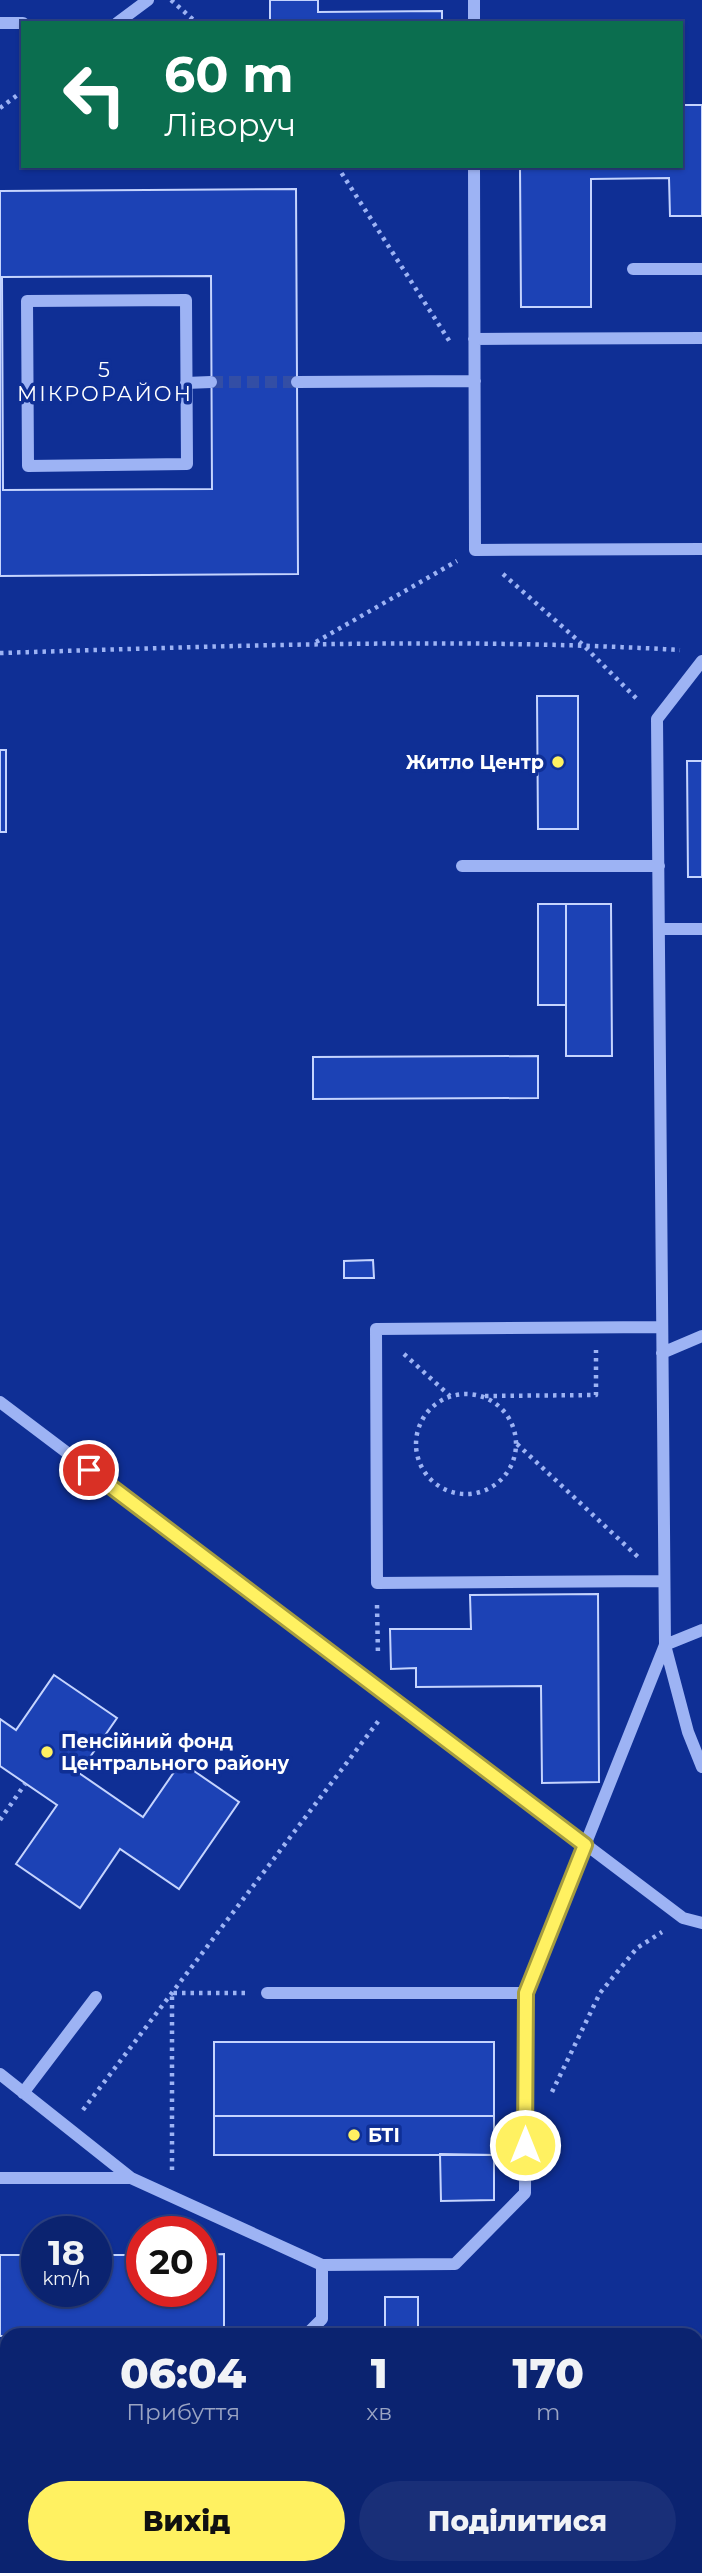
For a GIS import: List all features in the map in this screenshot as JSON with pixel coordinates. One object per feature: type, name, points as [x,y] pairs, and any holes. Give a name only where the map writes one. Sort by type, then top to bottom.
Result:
[{"type":"lane","points":[[120,21],[148,0]]},
{"type":"lane","points":[[474,0],[474,21]]},
{"type":"lane","points":[[0,23],[21,23]]},
{"type":"lane","points":[[474,168],[475,550],[702,549]]},
{"type":"lane","points":[[633,269],[702,269]]},
{"type":"lane","points":[[186,300],[187,383],[187,464],[28,466],[27,301],[186,300]]},
{"type":"lane","points":[[474,340],[702,338]]},
{"type":"lane","points":[[297,382],[475,381]]},
{"type":"lane","points":[[187,383],[211,382]]},
{"type":"lane","points":[[702,661],[657,719],[665,1645],[688,1732],[702,1767]]},
{"type":"lane","points":[[462,866],[659,866]]},
{"type":"lane","points":[[659,929],[702,929]]},
{"type":"lane","points":[[662,1327],[376,1329],[377,1583],[664,1581]]},
{"type":"lane","points":[[662,1353],[702,1336]]},
{"type":"lane","points":[[0,1402],[683,1918],[702,1923]]},
{"type":"lane","points":[[0,2074],[131,2178],[322,2265],[455,2264],[526,2193],[526,1993],[665,1645],[702,1630]]},
{"type":"lane","points":[[683,1918],[702,1911]]},
{"type":"lane","points":[[267,1993],[526,1993]]},
{"type":"lane","points":[[23,2093],[96,1997]]},
{"type":"lane","points":[[0,2178],[131,2178]]},
{"type":"lane","points":[[313,2328],[322,2319],[322,2265]]},
{"type":"path","points":[[171,0],[195,21]]},
{"type":"path","points":[[0,108],[21,92]]},
{"type":"path","points":[[338,168],[475,381]]},
{"type":"path","points":[[314,643],[475,550],[582,644],[657,719]]},
{"type":"path","points":[[0,653],[314,643],[582,644],[689,650]]},
{"type":"path","points":[[481,1396],[495,1403],[514,1427],[514,1459],[507,1473],[495,1484],[466,1494],[450,1491],[436,1484],[425,1473],[418,1460],[415,1444],[417,1429],[425,1414],[436,1403],[450,1396],[466,1393],[481,1396],[596,1395],[595,1328]]},
{"type":"path","points":[[376,1329],[450,1396]]},
{"type":"path","points":[[516,1443],[664,1581]]},
{"type":"path","points":[[377,1583],[378,1688]]},
{"type":"path","points":[[69,2129],[394,1700]]},
{"type":"path","points":[[0,1820],[25,1784]]},
{"type":"path","points":[[548,2098],[600,1993],[637,1948],[683,1918]]},
{"type":"path","points":[[173,1993],[267,1993]]},
{"type":"path","points":[[172,2197],[173,1993]]},
{"type":"building","points":[[270,0],[318,0],[318,12],[442,11],[442,21],[270,21]]},
{"type":"building","points":[[683,105],[702,105],[702,216],[670,216],[669,178],[591,179],[591,307],[521,307],[520,168],[683,168]]},
{"type":"building","points":[[296,189],[298,574],[0,576],[0,191]],"holes":[[[211,276],[212,489],[3,490],[2,277]]]},
{"type":"building","points":[[537,696],[578,696],[578,829],[538,829]]},
{"type":"building","points":[[0,750],[6,750],[6,832],[0,832]]},
{"type":"building","points":[[687,761],[702,761],[702,877],[688,877]]},
{"type":"building","points":[[538,904],[566,904],[566,1005],[538,1005]]},
{"type":"building","points":[[566,904],[611,904],[612,1056],[566,1056]]},
{"type":"building","points":[[538,1056],[538,1098],[313,1099],[313,1057]]},
{"type":"building","points":[[373,1260],[374,1278],[344,1278],[344,1261]]},
{"type":"building","points":[[598,1594],[599,1782],[542,1783],[541,1686],[416,1687],[416,1668],[391,1669],[390,1629],[471,1629],[470,1595]]},
{"type":"building","points":[[54,1675],[117,1718],[79,1773],[143,1817],[181,1762],[239,1802],[179,1889],[120,1849],[80,1908],[16,1864],[57,1805],[0,1766],[0,1719],[16,1730]]},
{"type":"building","points":[[214,2042],[494,2042],[494,2116],[214,2116]]},
{"type":"building","points":[[214,2116],[494,2116],[494,2155],[214,2155]]},
{"type":"building","points":[[440,2154],[494,2155],[494,2200],[441,2201]]},
{"type":"building","points":[[217,2254],[224,2254],[224,2328],[0,2328],[0,2255],[21,2255],[21,2307],[112,2307],[112,2255],[126,2255],[126,2307],[217,2307]]},
{"type":"building","points":[[385,2297],[418,2297],[418,2328],[385,2328]]},
{"type":"tunnel","points":[[211,382],[297,382]]},
{"type":"place","name":"Житло Центр","points":[[558,762]]},
{"type":"place","name":"Пенсійний фонд Центрального району","points":[[47,1752]]},
{"type":"place","name":"БТІ","points":[[354,2135]]},
{"type":"district","name":"5 МІКРОРАЙОН","points":[[105,382]]},
{"type":"route","points":[[89,1470],[585,1845],[526,1993],[525,2145]]}]
